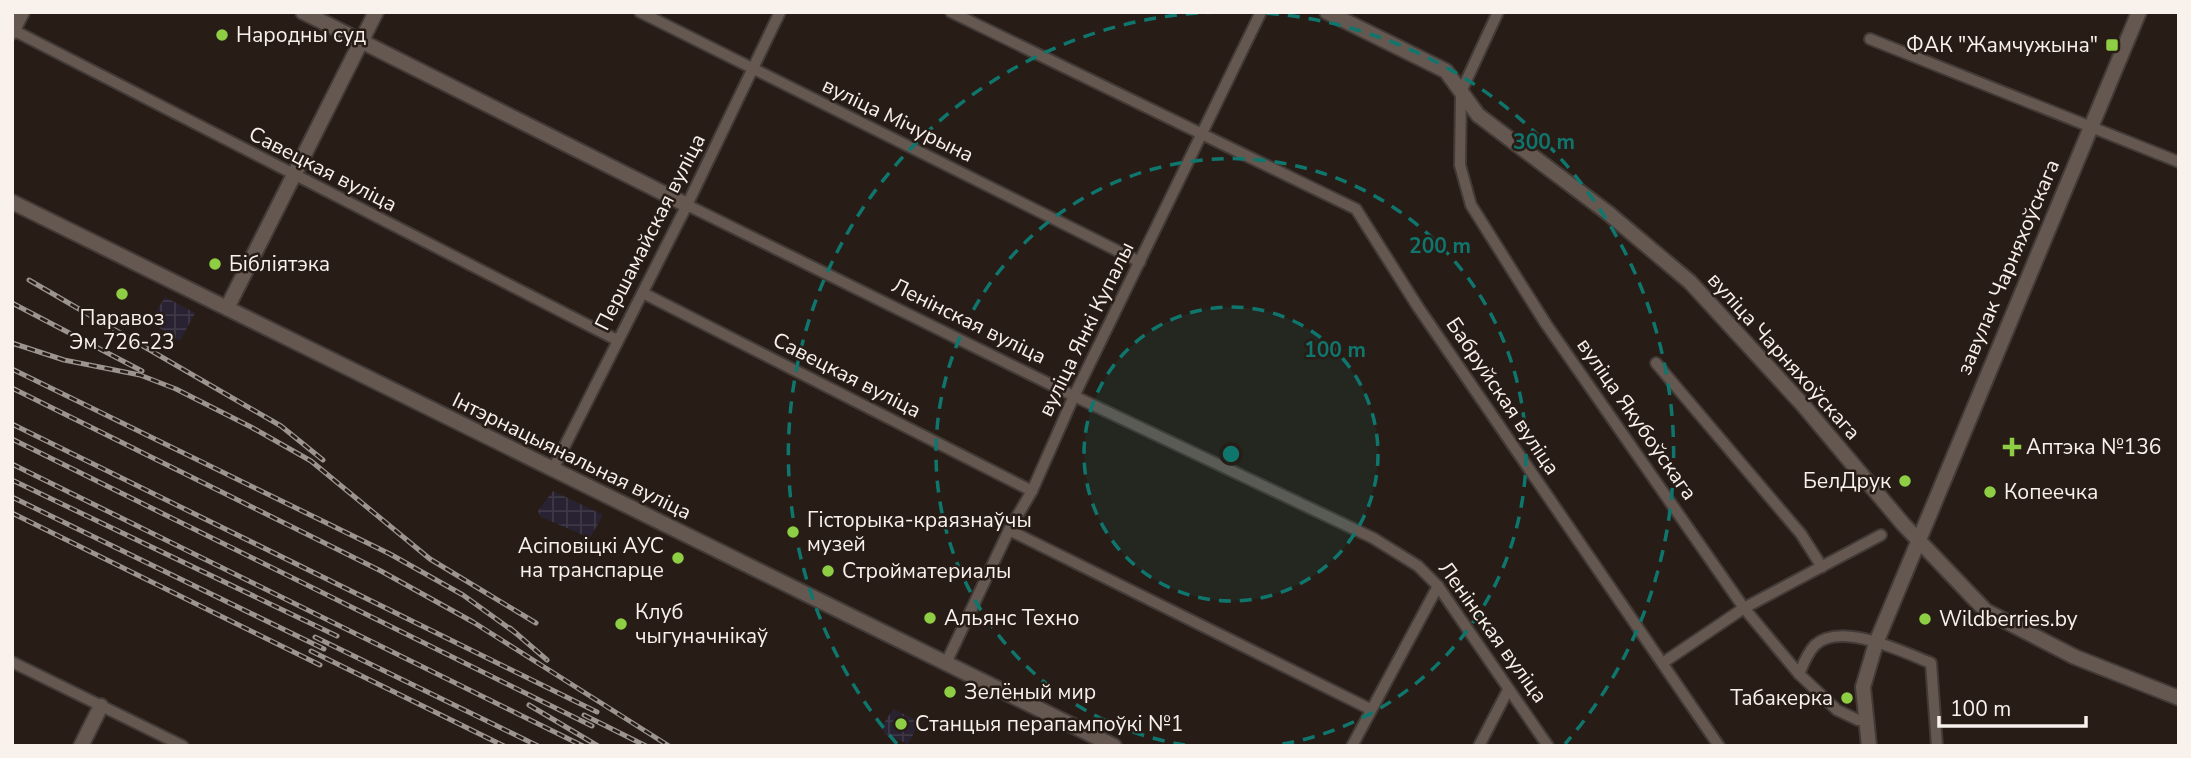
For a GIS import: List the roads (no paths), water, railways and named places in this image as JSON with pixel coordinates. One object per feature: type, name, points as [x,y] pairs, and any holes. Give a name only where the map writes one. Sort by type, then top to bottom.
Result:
[{"type":"street","points":[[13,31],[22,12]]},
{"type":"street","name":"Ленінская вуліца","points":[[303,12],[1074,396],[1373,538],[1418,566],[1438,586],[1548,746]]},
{"type":"street","points":[[227,308],[376,12]]},
{"type":"street","name":"вуліца Мічурына","points":[[640,12],[751,70],[1140,262]]},
{"type":"street","name":"Першамайская вуліца","points":[[553,469],[687,205],[780,12]]},
{"type":"street","name":"Бабруйская вуліца","points":[[951,12],[1356,209],[1426,317],[1719,746]]},
{"type":"street","name":"вуліца Янкі Купалы","points":[[946,663],[1009,530],[1032,491],[1074,396],[1262,12]]},
{"type":"street","name":"вуліца Чарняхоўскага","points":[[1327,12],[1446,71],[1478,115],[1608,213],[1690,282],[1917,539],[1986,611],[2075,657],[2179,698]]},
{"type":"street","points":[[1461,92],[1498,12]]},
{"type":"street","name":"завулак Чарняхоўскага","points":[[1917,539],[2139,12]]},
{"type":"street","name":"Савецкая вуліца","points":[[13,31],[617,340]]},
{"type":"street","points":[[1870,39],[2090,124],[2179,162]]},
{"type":"street","name":"вуліца Якубоўскага","points":[[1461,92],[1460,165],[1471,205],[1546,324],[1744,608],[1799,674],[1838,710],[1858,720],[1866,720]]},
{"type":"street","name":"Інтэрнацыянальная вуліца","points":[[12,202],[1114,746]]},
{"type":"street","name":"Савецкая вуліца","points":[[643,293],[1032,491]]},
{"type":"street","points":[[1656,363],[1801,534],[1822,567]]},
{"type":"street","points":[[1009,530],[1370,709]]},
{"type":"street","points":[[1664,662],[1744,608],[1881,536]]},
{"type":"street","points":[[1869,746],[1863,688],[1876,643],[1917,539]]},
{"type":"street","points":[[1352,746],[1438,586]]},
{"type":"street","points":[[1799,674],[1814,646],[1827,637],[1839,635],[1876,643],[1931,663],[1937,746]]},
{"type":"street","points":[[12,662],[183,746]]},
{"type":"street","points":[[1479,746],[1508,690]]},
{"type":"street","points":[[81,746],[101,706]]},
{"type":"railway","points":[[29,280],[281,426],[323,460]]},
{"type":"railway","points":[[12,303],[142,371]]},
{"type":"railway","points":[[12,343],[64,360],[140,375],[176,389],[251,427],[311,461],[430,559],[536,623]]},
{"type":"railway","points":[[12,369],[390,554],[463,595],[517,634]]},
{"type":"railway","points":[[12,388],[381,571],[473,622],[669,746]]},
{"type":"railway","points":[[12,424],[597,712]]},
{"type":"railway","points":[[12,439],[592,726]]},
{"type":"railway","points":[[12,464],[583,746]]},
{"type":"railway","points":[[12,480],[337,636]]},
{"type":"railway","points":[[12,497],[324,649]]},
{"type":"railway","points":[[12,513],[320,665]]},
{"type":"railway","points":[[510,628],[547,660]]},
{"type":"railway","points":[[315,637],[538,746]]},
{"type":"railway","points":[[311,651],[504,746]]},
{"type":"railway","points":[[529,705],[598,746]]},
{"type":"railway","points":[[584,715],[646,746]]},
{"type":"place","name":"Народны суд","points":[[222,35]]},
{"type":"place","name":"ФАК \"Жамчужына\"","points":[[2112,45]]},
{"type":"place","name":"Бібліятэка","points":[[215,264]]},
{"type":"place","name":"Паравоз Эм 726-23","points":[[122,294]]},
{"type":"place","name":"Аптэка №136","points":[[2012,447]]},
{"type":"place","name":"БелДрук","points":[[1905,481]]},
{"type":"place","name":"Копеечка","points":[[1990,492]]},
{"type":"place","name":"Гісторыка-краязнаўчы музей","points":[[793,532]]},
{"type":"place","name":"Асіповіцкі АУС на транспарце","points":[[678,558]]},
{"type":"place","name":"Стройматериалы","points":[[828,571]]},
{"type":"place","name":"Альянс Техно","points":[[930,618]]},
{"type":"place","name":"Wildberries.by","points":[[1925,619]]},
{"type":"place","name":"Клуб чыгуначнікаў","points":[[621,624]]},
{"type":"place","name":"Зелёный мир","points":[[950,692]]},
{"type":"place","name":"Табакерка","points":[[1847,698]]},
{"type":"place","name":"Станцыя перапампоўкі №1","points":[[901,724]]}]
